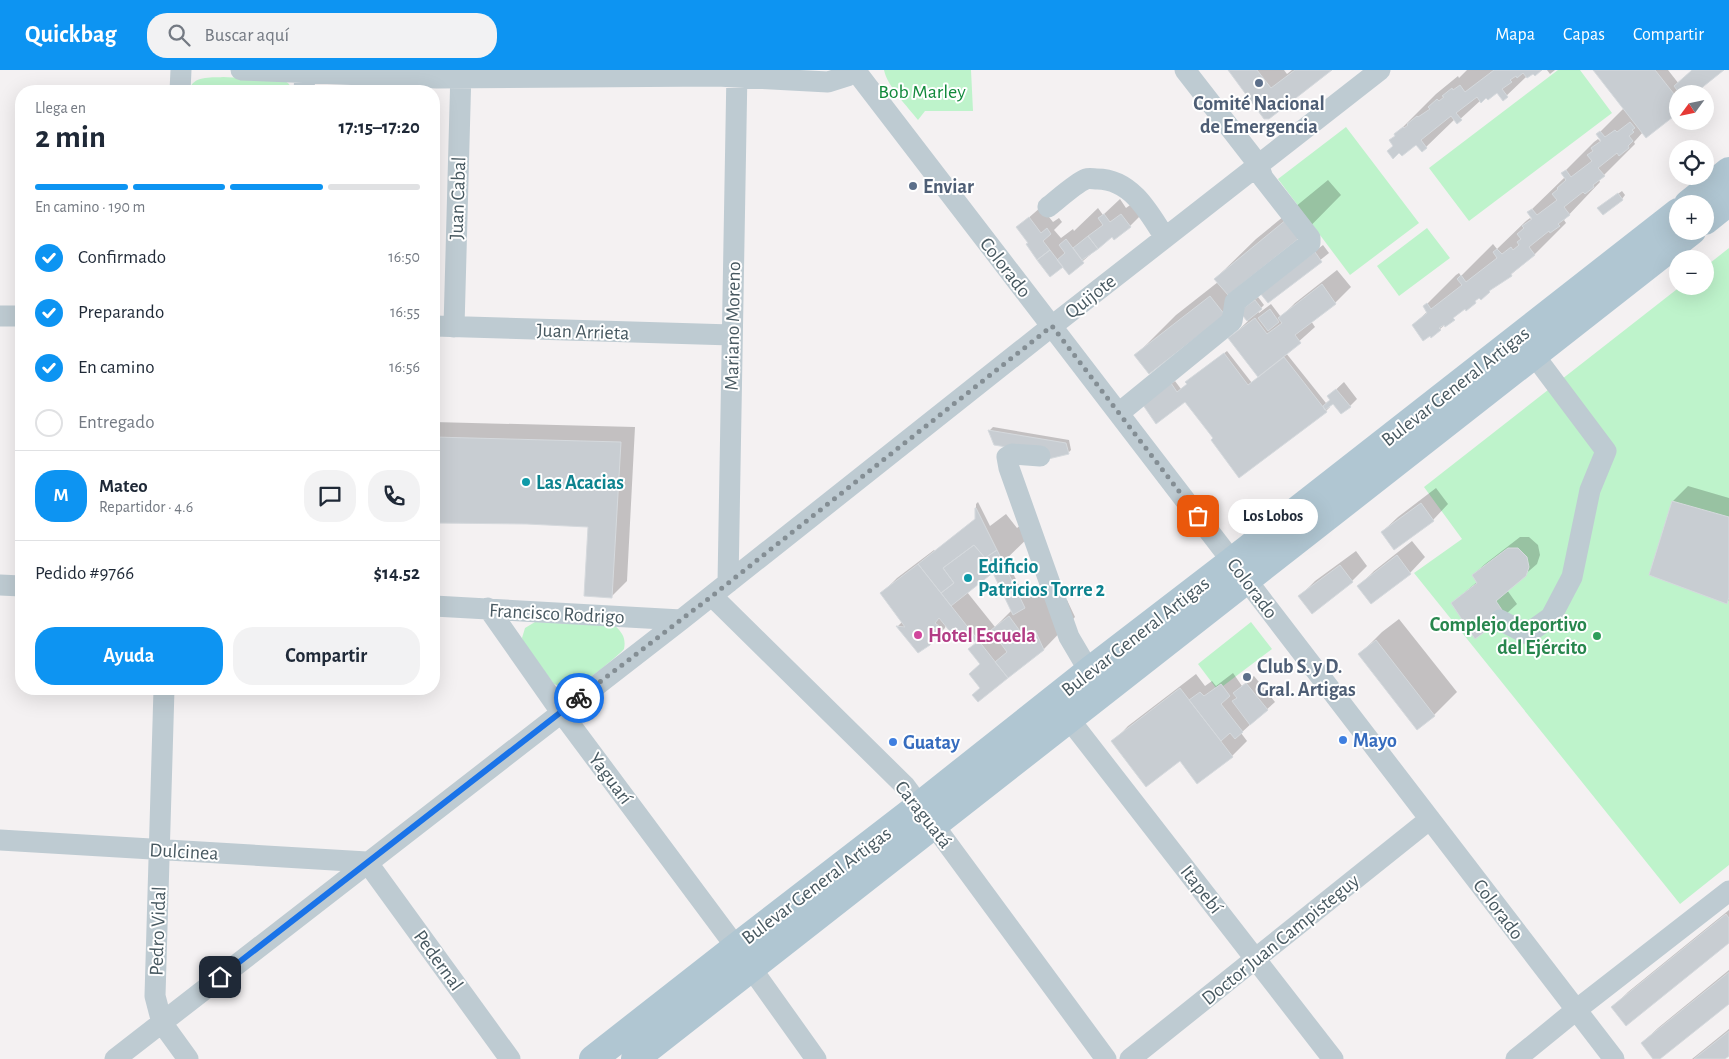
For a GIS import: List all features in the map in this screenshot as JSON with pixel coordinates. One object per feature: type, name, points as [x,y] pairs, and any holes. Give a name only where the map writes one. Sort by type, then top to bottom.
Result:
[{"type":"main road","points":[[1699,195],[1729,171]]},
{"type":"main road","points":[[1714,214],[1729,202]]},
{"type":"main road","name":"Bulevar General Artigas","points":[[593,1059],[736,946],[1069,719],[1240,571],[1669,219]]},
{"type":"main road","name":"Bulevar General Artigas","points":[[635,1059],[751,968],[1089,671],[1240,571],[1534,355],[1681,240]]},
{"type":"street","points":[[180,85],[181,70]]},
{"type":"street","points":[[241,70],[305,82],[461,74],[737,73],[828,82],[847,76],[855,70]]},
{"type":"street","name":"Colorado","points":[[855,70],[1614,1059]]},
{"type":"street","points":[[1119,413],[1232,322],[1235,302],[1310,243],[1310,238],[1263,178],[1258,164],[1185,70]]},
{"type":"street","name":"Quijote","points":[[115,1059],[712,596],[1052,326],[1380,70]]},
{"type":"street","name":"Mariano Moreno","points":[[728,582],[737,73]]},
{"type":"street","name":"Juan Cabal","points":[[444,327],[461,74]]},
{"type":"street","points":[[1048,207],[1086,179],[1104,179],[1129,190],[1149,212],[1165,238]]},
{"type":"street","points":[[0,316],[15,316]]},
{"type":"street","name":"Juan Arrieta","points":[[444,327],[732,335]]},
{"type":"street","points":[[1500,620],[1527,634],[1551,616],[1572,577],[1590,490],[1606,451],[1534,355]]},
{"type":"street","points":[[1040,456],[1012,454],[1007,458],[1069,638],[1089,671]]},
{"type":"street","points":[[0,585],[15,586]]},
{"type":"street","name":"Caraguatá","points":[[712,596],[905,786],[1106,1059]]},
{"type":"street","name":"Francisco Rodrigo","points":[[440,606],[681,620]]},
{"type":"street","name":"Yaguarí","points":[[488,608],[561,712],[736,946]]},
{"type":"street","name":"Pedro Vidal","points":[[162,1023],[155,996],[164,695]]},
{"type":"street","name":"Itapebí","points":[[1069,719],[1256,957],[1333,1059]]},
{"type":"street","name":"Doctor Juan Campisteguy","points":[[1130,1059],[1430,819]]},
{"type":"street","name":"Dulcinea","points":[[0,840],[367,862]]},
{"type":"street","name":"Pedernal","points":[[367,862],[510,1059]]},
{"type":"street","points":[[1516,1059],[1729,891]]},
{"type":"street","points":[[751,968],[816,1059]]},
{"type":"street","points":[[162,1023],[188,1059]]},
{"type":"green space","name":"Bob Marley","points":[[884,70],[971,70],[973,111],[925,111],[918,120],[893,89]]},
{"type":"green space","points":[[1558,70],[1580,70],[1612,113],[1469,221],[1429,168]]},
{"type":"green space","points":[[208,78],[283,80],[290,85],[192,85],[198,80]]},
{"type":"green space","points":[[1346,127],[1419,223],[1350,275],[1278,179]]},
{"type":"green space","points":[[1427,228],[1450,258],[1399,296],[1377,266]]},
{"type":"green space","name":"Complejo deportivo del Ejército","points":[[1729,248],[1729,865],[1680,904],[1414,573],[1462,539],[1424,487],[1669,295],[1714,295],[1714,260]]},
{"type":"green space","points":[[535,622],[615,626],[623,636],[625,642],[624,649],[581,683],[568,687],[557,685],[554,684],[524,644],[522,638],[525,628]]},
{"type":"green space","points":[[1251,622],[1272,649],[1223,686],[1221,684],[1216,688],[1198,664]]},
{"type":"building","points":[[1228,70],[1257,70],[1271,88],[1295,70],[1332,70],[1269,119],[1264,119]]},
{"type":"building","points":[[1494,70],[1542,70],[1535,76],[1533,74],[1527,78],[1523,73],[1517,78],[1516,76],[1510,80],[1512,82],[1502,89],[1508,97],[1503,101],[1497,93],[1488,100],[1486,98],[1481,103],[1477,97],[1456,113],[1462,120],[1457,124],[1451,116],[1421,140],[1427,148],[1422,152],[1416,145],[1402,156],[1399,153],[1393,159],[1387,151],[1393,146],[1389,140],[1395,136],[1394,134],[1408,125],[1417,116],[1430,109],[1428,107],[1437,99],[1439,101],[1452,88],[1453,90],[1460,85],[1465,92]]},
{"type":"building","points":[[1593,70],[1655,70],[1669,88],[1669,120],[1646,138]]},
{"type":"building","points":[[1692,70],[1724,70],[1705,85],[1675,85]]},
{"type":"building","points":[[1630,122],[1635,128],[1632,130],[1634,132],[1629,136],[1633,141],[1628,146],[1629,148],[1619,156],[1617,153],[1598,168],[1605,176],[1585,194],[1583,192],[1564,207],[1570,215],[1558,224],[1560,226],[1550,233],[1549,231],[1529,247],[1535,255],[1511,274],[1512,276],[1489,291],[1481,300],[1479,298],[1466,311],[1465,309],[1453,318],[1455,320],[1445,327],[1444,325],[1439,328],[1441,330],[1431,338],[1430,336],[1423,341],[1412,325],[1427,313],[1423,306],[1427,303],[1431,309],[1462,285],[1457,279],[1461,275],[1466,282],[1497,258],[1493,252],[1497,249],[1502,254],[1511,247],[1513,250],[1519,245],[1517,242],[1521,239],[1517,234],[1524,228],[1522,226],[1532,219],[1527,212],[1532,209],[1537,215],[1557,200],[1552,194],[1566,180],[1561,173],[1566,170],[1571,177],[1592,161],[1587,155],[1593,151],[1591,148],[1601,141],[1596,134],[1600,131],[1605,137],[1615,130],[1617,132]]},
{"type":"building","points":[[1618,193],[1623,200],[1603,215],[1597,208]]},
{"type":"building","points":[[1104,214],[1110,222],[1121,214],[1131,227],[1114,240],[1112,237],[1098,249],[1088,236],[1103,225],[1098,218]]},
{"type":"building","points":[[1029,217],[1041,233],[1047,228],[1051,234],[1043,241],[1050,250],[1037,260],[1026,244],[1028,243],[1016,227]]},
{"type":"building","points":[[1287,219],[1302,236],[1228,295],[1214,279]]},
{"type":"building","points":[[1088,236],[1098,249],[1082,260],[1073,248]]},
{"type":"building","points":[[1066,239],[1084,263],[1069,275],[1057,260],[1065,253],[1059,245]]},
{"type":"building","points":[[1050,250],[1063,267],[1050,277],[1037,260]]},
{"type":"building","points":[[1315,252],[1322,262],[1268,303],[1260,293]]},
{"type":"building","points":[[1322,284],[1336,304],[1295,335],[1301,343],[1258,377],[1228,338],[1255,318],[1267,334],[1282,323],[1278,318]]},
{"type":"building","points":[[1210,296],[1225,315],[1149,374],[1134,355]]},
{"type":"building","points":[[1255,300],[1262,309],[1247,321],[1239,311]]},
{"type":"building","points":[[1270,309],[1279,322],[1268,331],[1258,318]]},
{"type":"building","points":[[1224,353],[1248,385],[1284,357],[1327,412],[1239,478],[1211,440],[1213,438],[1185,402],[1156,424],[1143,405],[1171,383],[1177,392],[1187,384],[1185,382]]},
{"type":"building","points":[[1336,389],[1351,407],[1341,414],[1333,404],[1325,410],[1323,406],[1330,400],[1327,396]]},
{"type":"building","points":[[988,430],[1066,443],[1069,454],[1044,460],[1043,453],[994,445]]},
{"type":"building","name":"Las Acacias","points":[[440,437],[621,442],[612,598],[584,596],[588,527],[440,523]]},
{"type":"building","points":[[1672,501],[1729,517],[1729,597],[1727,604],[1649,575]]},
{"type":"building","points":[[1421,503],[1434,521],[1394,550],[1381,532]]},
{"type":"building","points":[[975,508],[997,550],[985,558],[974,545],[943,568],[954,583],[941,593],[918,564],[975,519]]},
{"type":"building","name":"Edificio Patricios Torre 2","points":[[974,545],[985,558],[997,550],[1004,564],[951,606],[941,593],[954,583],[943,568]]},
{"type":"building","points":[[1508,548],[1518,548],[1527,557],[1529,567],[1526,576],[1496,601],[1506,616],[1475,639],[1451,603],[1477,583],[1472,575]]},
{"type":"building","points":[[1397,555],[1411,574],[1371,604],[1357,586]]},
{"type":"building","name":"Hotel Escuela","points":[[918,564],[1008,678],[978,702],[972,695],[980,688],[969,674],[980,664],[968,649],[976,643],[967,632],[957,640],[939,618],[935,623],[939,626],[932,630],[930,645],[918,653],[896,626],[905,627],[880,593]]},
{"type":"building","points":[[1004,564],[1025,608],[1013,615],[993,573]]},
{"type":"building","points":[[1340,565],[1353,582],[1312,614],[1298,596]]},
{"type":"building","points":[[1009,616],[1025,638],[1035,630],[1044,650],[1008,678],[995,662],[1007,652],[991,630]]},
{"type":"building","points":[[1376,640],[1435,716],[1417,730],[1358,654]]},
{"type":"building","points":[[1246,683],[1268,710],[1250,725],[1232,701],[1237,698],[1233,693]]},
{"type":"building","points":[[1221,684],[1230,696],[1221,704],[1243,732],[1235,739],[1230,733],[1221,741],[1189,700],[1200,692],[1204,696]]},
{"type":"building","points":[[1180,688],[1233,757],[1197,784],[1180,761],[1146,787],[1111,741]]},
{"type":"building","points":[[1726,914],[1729,918],[1729,943],[1626,1026],[1611,1007]]},
{"type":"building","points":[[1729,972],[1729,1004],[1660,1059],[1653,1059],[1641,1043]]},
{"type":"building","points":[[1729,1031],[1729,1056],[1725,1059],[1694,1059]]},
{"type":"way so far","points":[[579,698],[712,596],[1052,326],[1198,516]]},
{"type":"place","name":"Comité Nacional de Emergencia","points":[[1259,83]]},
{"type":"place","name":"Enviar","points":[[913,186]]},
{"type":"place","name":"Las Acacias","points":[[526,482]]},
{"type":"place","name":"Los Lobos","points":[[1198,516]]},
{"type":"place","name":"Edificio Patricios Torre 2","points":[[968,578]]},
{"type":"place","name":"Hotel Escuela","points":[[918,635]]},
{"type":"place","name":"Complejo deportivo del Ejército","points":[[1597,636]]},
{"type":"place","name":"Club S. y D. Gral. Artigas","points":[[1247,677]]},
{"type":"place","name":"Mayo","points":[[1343,740]]},
{"type":"place","name":"Guatay","points":[[893,742]]},
{"type":"route","points":[[220,977],[579,698]]}]
